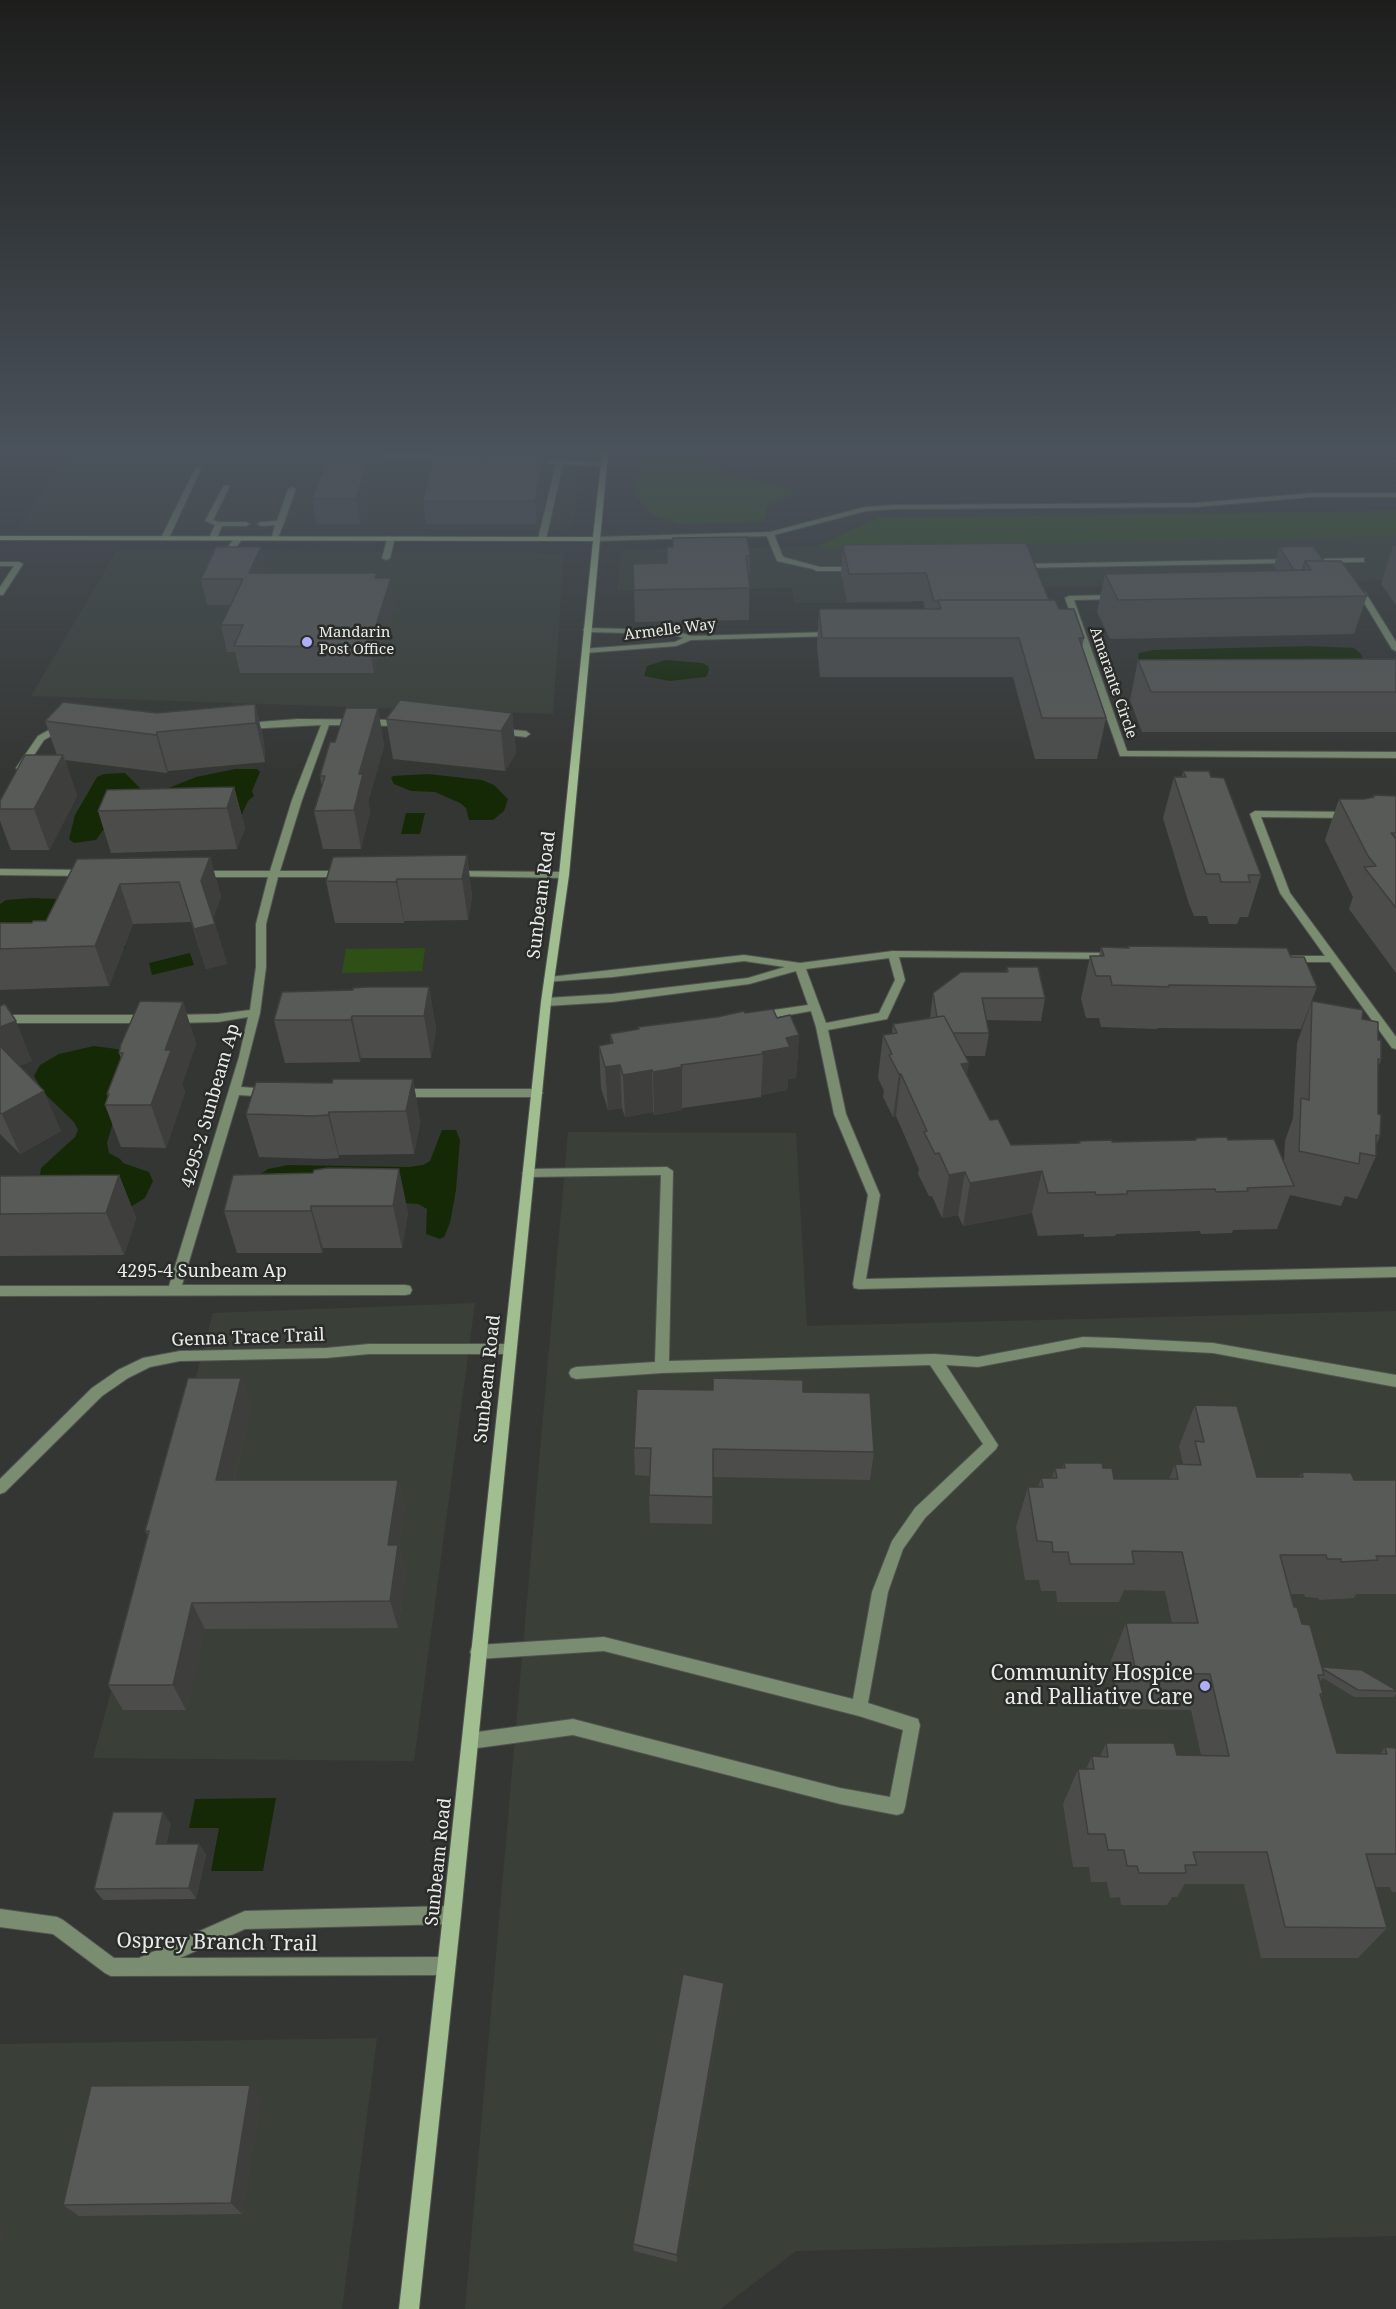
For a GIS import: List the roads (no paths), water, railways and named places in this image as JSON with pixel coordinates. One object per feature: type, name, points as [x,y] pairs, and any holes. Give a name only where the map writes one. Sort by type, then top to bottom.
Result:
[{"type":"street","name":"Sunbeam Road","points":[[409,2309],[546,1002],[564,874],[594,561]]},
{"type":"street","points":[[788,561],[817,569],[853,571]]},
{"type":"street","points":[[1006,566],[1316,561]]},
{"type":"street","points":[[0,564],[19,564],[0,593]]},
{"type":"street","points":[[838,576],[837,572],[864,568]]},
{"type":"street","points":[[1339,594],[1362,594],[1396,649]]},
{"type":"street","name":"Amarante Circle","points":[[1128,597],[1069,598],[1078,634],[1123,754],[1396,755]]},
{"type":"street","points":[[1383,628],[1396,628]]},
{"type":"street","points":[[587,630],[672,633],[690,638]]},
{"type":"street","name":"Armelle Way","points":[[585,651],[676,644],[690,638],[840,634]]},
{"type":"street","points":[[237,727],[326,722],[415,723]]},
{"type":"street","name":"4295-2 Sunbeam Ap","points":[[174,1290],[245,1057],[255,1013],[261,966],[261,924],[274,874],[297,800],[326,722]]},
{"type":"street","points":[[17,776],[33,747],[41,738],[51,730],[70,724]]},
{"type":"street","points":[[492,731],[525,735]]},
{"type":"street","points":[[1361,815],[1255,814],[1285,893],[1396,1045]]},
{"type":"street","points":[[0,872],[96,873]]},
{"type":"street","points":[[191,874],[355,874]]},
{"type":"street","points":[[447,874],[564,874]]},
{"type":"street","points":[[546,1002],[612,998],[749,981],[800,966],[893,954],[1131,956]]},
{"type":"street","points":[[822,1027],[883,1016],[900,980],[893,954]]},
{"type":"street","points":[[549,980],[744,958],[800,966]]},
{"type":"street","points":[[1273,958],[1332,959]]},
{"type":"street","points":[[800,966],[822,1027],[840,1114],[873,1195],[859,1284],[1396,1272]]},
{"type":"street","points":[[746,1018],[815,1007]]},
{"type":"street","points":[[0,1019],[218,1018],[255,1013]]},
{"type":"street","points":[[234,1091],[286,1093]]},
{"type":"street","points":[[392,1093],[537,1093]]},
{"type":"street","points":[[528,1173],[667,1171],[662,1367]]},
{"type":"street","name":"4295-4 Sunbeam Ap","points":[[0,1291],[405,1290]]},
{"type":"street","points":[[576,1373],[662,1367],[934,1359],[978,1362],[1083,1342],[1213,1348],[1396,1381]]},
{"type":"street","name":"Genna Trace Trail","points":[[0,1488],[97,1392],[123,1374],[148,1362],[180,1356],[326,1353],[369,1349],[509,1348]]},
{"type":"street","points":[[859,1708],[880,1592],[897,1546],[920,1514],[991,1445],[934,1359]]},
{"type":"street","points":[[470,1741],[573,1727],[840,1796],[897,1808],[912,1725],[859,1708],[604,1644],[478,1652]]},
{"type":"street","points":[[141,1966],[245,1920],[452,1915]]},
{"type":"street","name":"Osprey Branch Trail","points":[[0,1918],[57,1926],[111,1968],[141,1966],[446,1966]]},
{"type":"place","name":"Mandarin Post Office","points":[[307,642]]},
{"type":"place","name":"Community Hospice and Palliative Care","points":[[1205,1686]]}]
